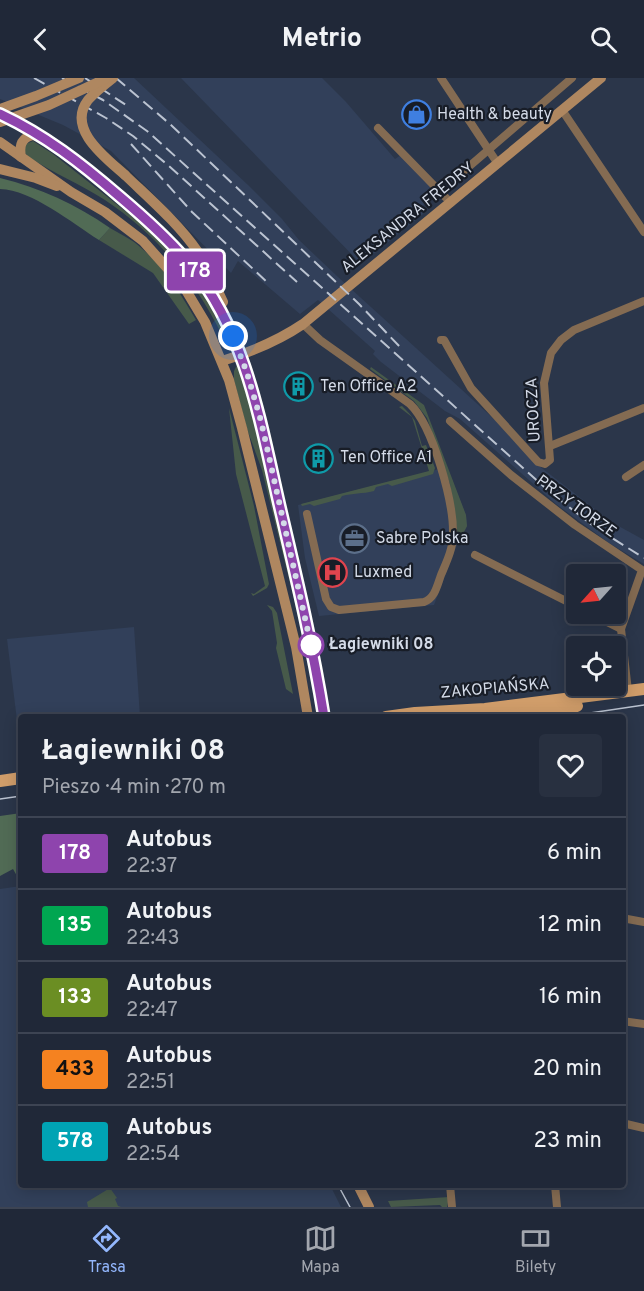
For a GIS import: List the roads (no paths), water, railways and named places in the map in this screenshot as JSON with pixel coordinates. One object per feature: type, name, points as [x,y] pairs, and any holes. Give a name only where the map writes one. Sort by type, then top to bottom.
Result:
[{"type":"main road","points":[[0,109],[79,78]]},
{"type":"main road","points":[[0,122],[49,105],[106,78]]},
{"type":"main road","points":[[113,78],[88,100],[82,113],[85,132],[91,142],[155,203],[196,251],[212,277],[225,307],[230,328]]},
{"type":"main road","name":"ALEKSANDRA FREDRY","points":[[222,361],[289,334],[303,324],[601,78]]},
{"type":"main road","points":[[0,114],[49,140],[100,180],[165,238],[204,284],[230,328],[241,355],[261,421],[307,622],[323,714]]},
{"type":"main road","points":[[21,157],[20,145],[27,136],[33,135],[49,140]]},
{"type":"main road","points":[[0,142],[71,192],[118,221],[143,241],[165,263],[199,311],[222,361],[239,418],[288,615],[308,714]]},
{"type":"main road","points":[[0,169],[36,178],[71,192]]},
{"type":"main road","name":"ZAKOPIAŃSKA","points":[[408,714],[485,709],[644,689]]},
{"type":"main road","name":"ZAKOPIAŃSKA","points":[[520,714],[644,697]]},
{"type":"main road","points":[[0,781],[18,778]]},
{"type":"main road","points":[[0,789],[18,786]]},
{"type":"main road","points":[[360,1188],[369,1207]]},
{"type":"street","points":[[441,78],[498,164]]},
{"type":"street","points":[[465,170],[572,78]]},
{"type":"street","points":[[562,110],[644,232]]},
{"type":"street","points":[[378,128],[451,203]]},
{"type":"street","name":"UROCZA","points":[[441,340],[444,340],[449,347],[471,388],[481,401],[538,462],[545,464],[550,460],[550,446],[543,383],[548,360],[555,346],[574,330],[644,301]]},
{"type":"street","points":[[303,324],[320,340],[410,404],[421,417],[444,479],[453,534],[452,544],[433,596],[424,602],[339,610],[330,607],[326,599],[307,514]]},
{"type":"street","points":[[550,446],[644,408]]},
{"type":"street","name":"PRZY TORZE","points":[[450,421],[575,525],[642,570],[621,628]]},
{"type":"street","points":[[626,477],[644,465]]},
{"type":"street","points":[[475,555],[566,601]]},
{"type":"street","points":[[612,624],[621,628],[628,691]]},
{"type":"street","points":[[626,919],[644,922]]},
{"type":"street","points":[[626,1022],[644,1024]]},
{"type":"street","points":[[626,1124],[644,1128]]},
{"type":"street","points":[[450,1188],[452,1207]]},
{"type":"street","points":[[555,1188],[557,1207]]},
{"type":"tram line","points":[[583,714],[644,705]]},
{"type":"tram line","points":[[0,799],[18,796]]},
{"type":"tram line","points":[[340,1188],[350,1207]]},
{"type":"railway","points":[[34,78],[106,118],[133,136],[297,282]]},
{"type":"railway","points":[[62,78],[103,100],[147,131],[551,493],[596,528],[644,558]]},
{"type":"railway","points":[[85,78],[126,105]]},
{"type":"railway","points":[[116,78],[171,125],[359,304],[401,348]]},
{"type":"railway","points":[[131,144],[192,212],[267,282]]},
{"type":"place","name":"Health & beauty","points":[[416,115]]},
{"type":"place","name":"Ten Office A2","points":[[299,387]]},
{"type":"place","name":"Ten Office A1","points":[[319,458]]},
{"type":"place","name":"Sabre Polska","points":[[355,539]]},
{"type":"place","name":"Luxmed","points":[[333,573]]},
{"type":"place","name":"Łagiewniki 08","points":[[311,645]]}]
